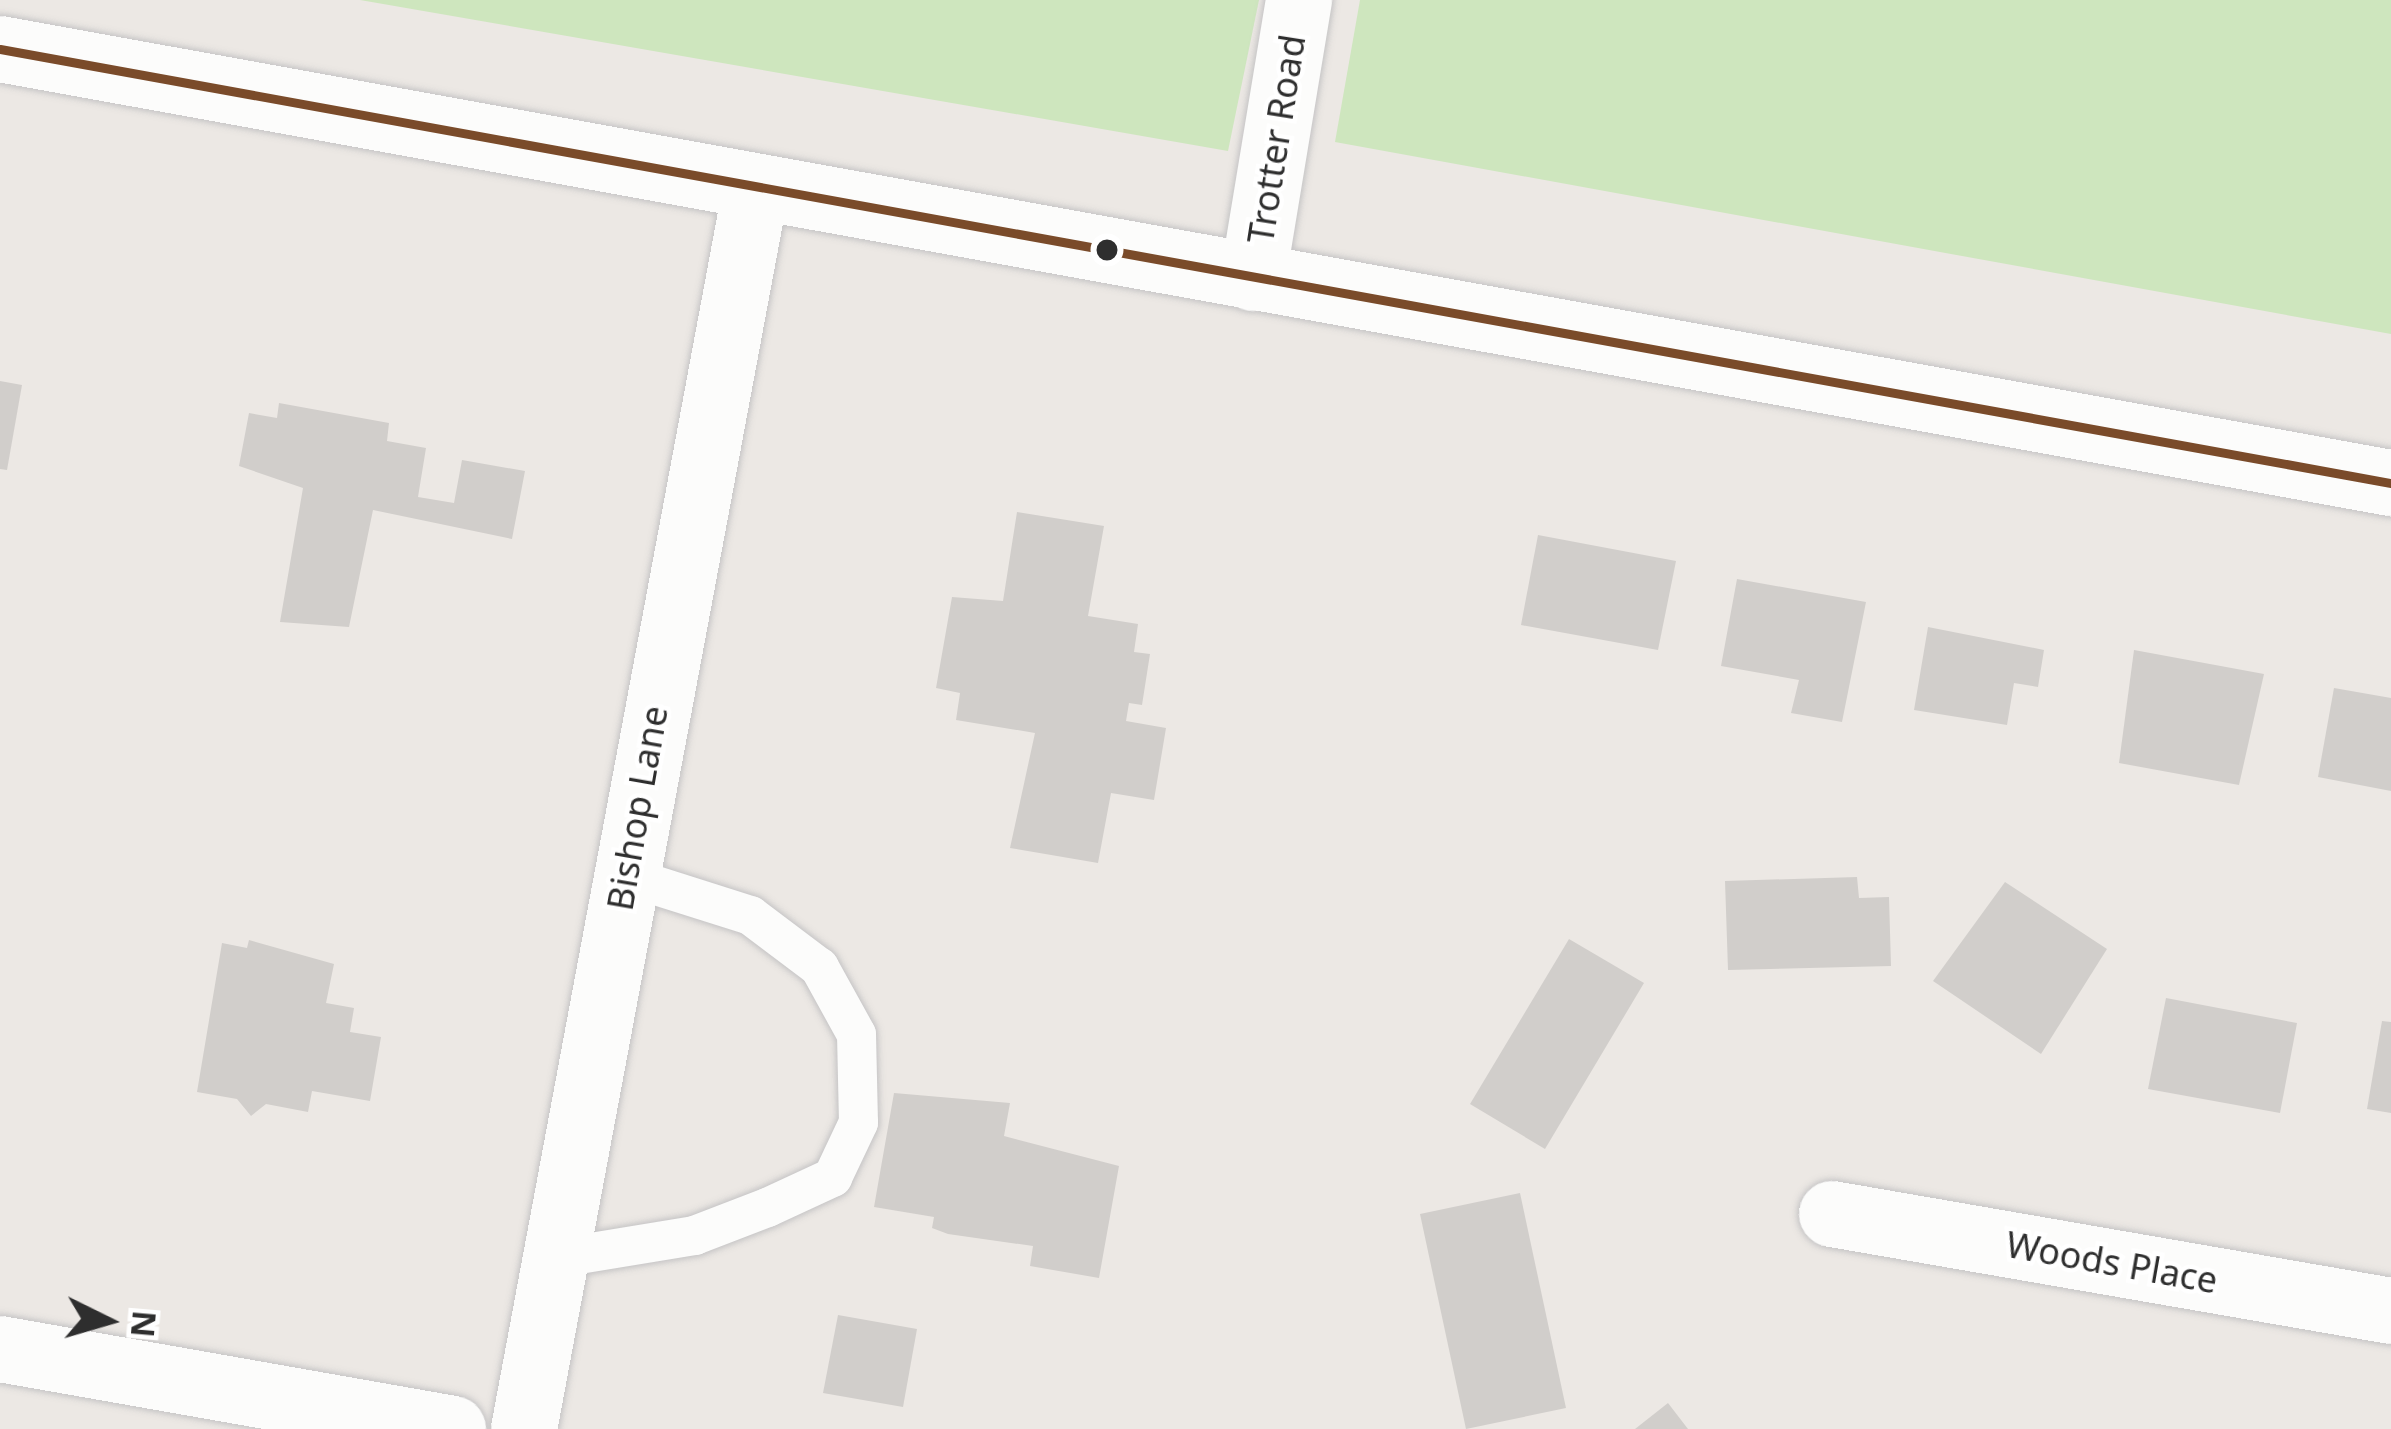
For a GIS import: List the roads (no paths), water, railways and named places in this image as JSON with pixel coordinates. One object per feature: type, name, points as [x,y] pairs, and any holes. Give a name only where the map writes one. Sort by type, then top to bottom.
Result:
[{"type":"street","name":"Trotter Road","points":[[1253,278],[1299,0]]},
{"type":"street","points":[[0,49],[2391,483]]},
{"type":"street","name":"Bishop Lane","points":[[524,1429],[756,188]]},
{"type":"street","name":"Woods Place","points":[[1832,1214],[2391,1311]]},
{"type":"street","points":[[0,1349],[453,1429]]},
{"type":"lane","points":[[554,1258],[694,1235],[832,1178],[858,1122],[856,1034],[819,967],[750,915],[624,875]]}]
